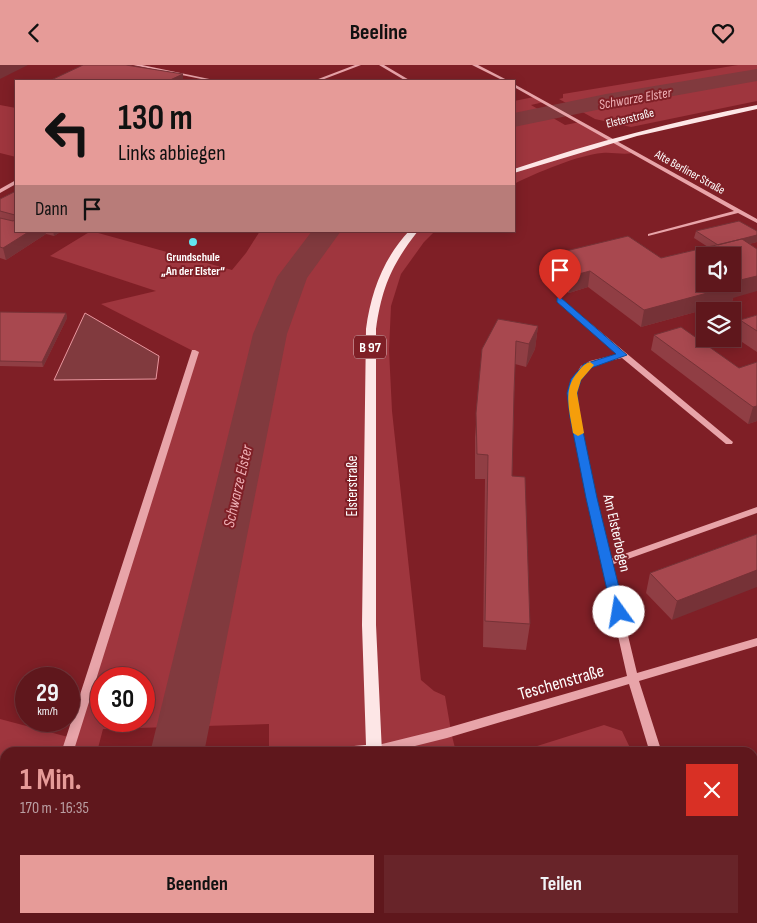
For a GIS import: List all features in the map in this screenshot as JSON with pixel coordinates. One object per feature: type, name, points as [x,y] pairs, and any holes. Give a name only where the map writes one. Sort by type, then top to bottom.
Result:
[{"type":"main road","name":"Elsterstraße","points":[[515,171],[613,140],[709,116],[757,107]]},
{"type":"main road","name":"Elsterstraße","points":[[374,747],[369,625],[371,329],[377,294],[400,248],[413,232]]},
{"type":"street","points":[[135,65],[205,80]]},
{"type":"street","points":[[318,80],[358,65]]},
{"type":"street","points":[[381,65],[408,80]]},
{"type":"street","points":[[474,65],[505,80]]},
{"type":"street","points":[[515,86],[613,140]]},
{"type":"street","name":"Alte Berliner Straße","points":[[613,140],[756,220]]},
{"type":"street","points":[[0,191],[15,183]]},
{"type":"street","points":[[650,235],[739,211]]},
{"type":"street","points":[[560,300],[623,355],[729,442]]},
{"type":"street","points":[[69,747],[195,352]]},
{"type":"street","name":"Am Elsterbogen","points":[[623,355],[584,368],[576,379],[572,393],[590,489],[633,679],[654,747]]},
{"type":"street","points":[[607,563],[757,510]]},
{"type":"street","name":"Teschenstraße","points":[[393,747],[757,642]]},
{"type":"shaded area","points":[[738,65],[757,65],[757,101],[631,127],[595,119],[559,99],[563,98],[563,94]]},
{"type":"shaded area","points":[[534,97],[544,102],[531,105],[565,125],[580,122],[633,153],[592,154],[545,170],[515,184],[515,101]]},
{"type":"shaded area","points":[[0,105],[15,108],[15,157],[0,153]]},
{"type":"shaded area","points":[[89,232],[95,232],[232,270],[259,232],[413,232],[375,294],[371,747],[269,747],[269,724],[155,727],[155,667],[95,667],[195,352],[101,304],[156,291],[50,256]]},
{"type":"shaded area","points":[[414,232],[434,232],[424,242],[401,274],[391,306],[389,350],[392,411],[421,680],[434,691],[445,696],[451,731],[377,747],[371,329],[384,278]]},
{"type":"shaded area","points":[[85,313],[159,356],[156,379],[54,380]]},
{"type":"shaded area","points":[[90,682],[90,732],[102,732],[98,747],[0,747],[0,719],[15,723],[15,732],[49,732],[72,738],[74,732],[80,732],[80,713]]},
{"type":"shaded area","points":[[604,725],[622,731],[630,747],[534,747]]},
{"type":"shaded area","points":[[451,732],[455,747],[397,747]]},
{"type":"building","points":[[83,65],[126,65],[183,74],[170,80],[51,80]]},
{"type":"building","points":[[15,192],[15,215],[0,211],[0,199]]},
{"type":"building","points":[[0,218],[15,220],[15,232],[28,232],[3,248],[0,247]]},
{"type":"building","points":[[739,221],[757,231],[757,235],[718,245],[696,231]]},
{"type":"building","points":[[628,236],[661,258],[696,250],[696,292],[711,292],[644,310],[590,271],[571,276],[545,256]]},
{"type":"building","points":[[742,239],[757,249],[757,276],[741,280],[741,247],[708,247]]},
{"type":"building","points":[[0,312],[66,313],[42,362],[0,361]]},
{"type":"building","points":[[757,315],[757,331],[741,321]]},
{"type":"building","points":[[498,319],[538,326],[529,344],[516,341],[514,392],[512,476],[525,477],[530,624],[485,621],[488,455],[477,454],[476,413],[482,349]]},
{"type":"building","points":[[681,327],[696,338],[696,347],[709,347],[739,368],[757,362],[757,406],[753,407],[654,335]]},
{"type":"building","points":[[757,534],[757,570],[677,601],[650,573]]},
{"type":"waterway","name":"Schwarze Elster","points":[[515,120],[606,101],[757,75]]},
{"type":"waterway","name":"Schwarze Elster","points":[[178,747],[270,334],[292,277],[326,232]]},
{"type":"slow traffic","points":[[578,433],[572,393],[576,379],[584,368],[590,365]]},
{"type":"place","name":"Grundschule „An der Elster“","points":[[193,242]]},
{"type":"route","points":[[560,300],[623,355],[593,363],[584,368],[576,379],[572,393],[572,402],[592,498],[619,612]]}]
